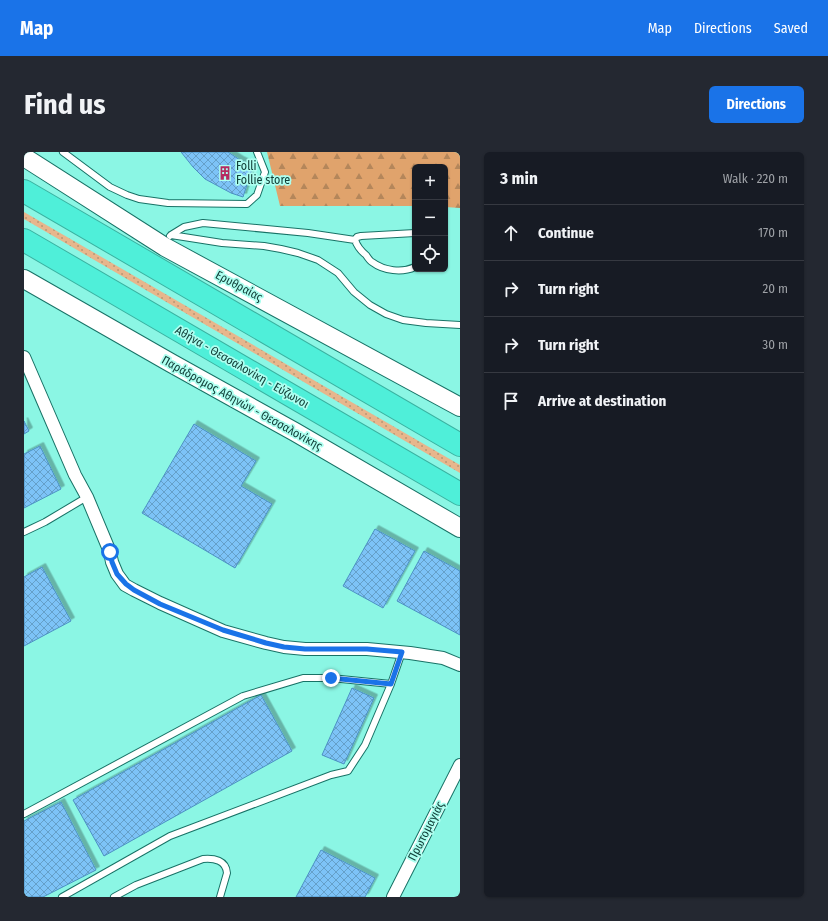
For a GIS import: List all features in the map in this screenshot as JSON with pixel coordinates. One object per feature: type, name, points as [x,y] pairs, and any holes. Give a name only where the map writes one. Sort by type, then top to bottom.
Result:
[{"type":"highway","points":[[24,191],[460,445]]},
{"type":"highway","name":"Αθήνα - Θεσσαλονίκη - Εύζωνοι","points":[[24,240],[460,494]]},
{"type":"main road","name":"Ερυθραίας","points":[[24,157],[168,241],[460,407]]},
{"type":"main road","name":"Παράδρομος Αθηνών - Θεσσαλονίκης","points":[[24,279],[295,432],[460,528]]},
{"type":"street","points":[[24,357],[75,475],[87,497],[110,552],[117,574],[134,590],[160,604],[223,630],[266,643],[284,647],[305,649],[367,649],[402,652],[443,658],[460,665]]},
{"type":"street","name":"Πρωτομαγιάς","points":[[392,897],[460,765]]},
{"type":"lane","points":[[64,152],[110,187],[126,195],[139,199],[168,203],[240,204],[248,204],[257,196],[265,172],[257,152]]},
{"type":"lane","points":[[168,241],[184,227],[203,223],[308,233],[355,240],[357,237],[361,236],[412,233]]},
{"type":"lane","points":[[355,240],[359,248],[372,262],[386,269],[397,271],[412,268]]},
{"type":"lane","points":[[168,241],[222,243],[281,248],[318,260],[338,273],[354,292],[370,305],[386,314],[403,320],[460,325]]},
{"type":"lane","points":[[24,532],[45,522],[87,497]]},
{"type":"lane","points":[[62,897],[170,836],[331,775],[348,771],[365,745],[391,684],[402,652]]},
{"type":"lane","points":[[24,814],[243,696],[303,678],[331,678],[391,684]]},
{"type":"lane","points":[[114,897],[136,885],[203,859],[210,858],[221,862],[227,870],[220,897]]},
{"type":"shaded area","points":[[24,212],[460,465],[460,473],[24,219]]},
{"type":"green space","points":[[267,152],[460,152],[460,208],[448,207],[448,164],[412,164],[412,206],[280,206]]},
{"type":"building","name":"Folli Follie store","points":[[181,152],[228,152],[253,166],[243,197],[231,193],[205,179]]},
{"type":"building","points":[[24,421],[29,431],[24,434]]},
{"type":"building","points":[[194,424],[256,461],[241,486],[272,504],[235,568],[142,513]]},
{"type":"building","points":[[40,446],[61,489],[24,508],[24,454]]},
{"type":"building","points":[[375,529],[415,551],[383,608],[343,586]]},
{"type":"building","points":[[424,551],[460,571],[460,635],[397,601]]},
{"type":"building","points":[[42,567],[71,621],[24,646],[24,577]]},
{"type":"building","points":[[352,688],[374,698],[344,764],[322,755]]},
{"type":"building","points":[[261,695],[292,751],[104,856],[73,800]]},
{"type":"building","points":[[61,802],[96,870],[43,897],[24,897],[24,821]]},
{"type":"building","points":[[321,850],[375,878],[365,897],[296,897]]},
{"type":"place","name":"Folli Follie store","points":[[225,173]]},
{"type":"route","points":[[110,552],[117,574],[134,590],[160,604],[223,630],[284,647],[305,649],[367,649],[402,652],[391,684],[331,678]]}]
